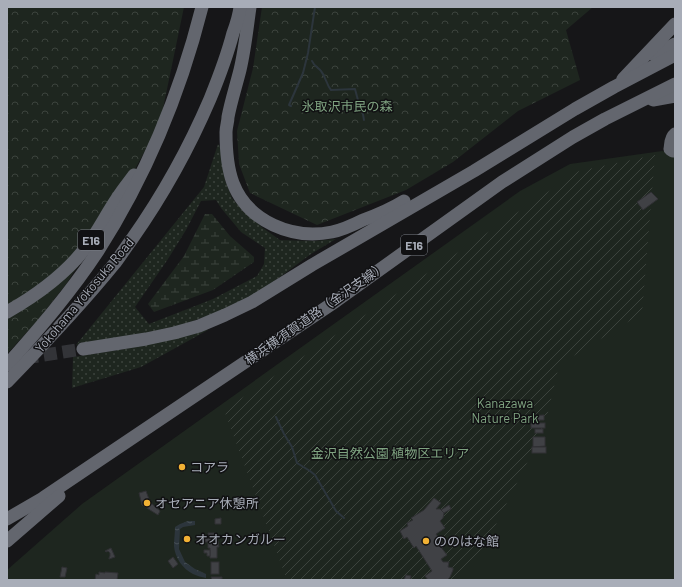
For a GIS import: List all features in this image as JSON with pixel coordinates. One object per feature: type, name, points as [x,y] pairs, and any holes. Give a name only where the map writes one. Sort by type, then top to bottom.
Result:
[{"type":"highway","name":"Yokohama Yokosuka Road","points":[[7,365],[62,301],[97,252],[137,184],[168,114],[183,71],[202,7]]},
{"type":"highway","name":"Yokohama Yokosuka Road","points":[[7,382],[58,328],[115,262],[143,224],[162,194],[185,154],[210,99],[227,55],[240,7]]},
{"type":"highway","name":"E16","points":[[250,7],[240,68],[226,130],[227,163],[234,184],[250,209],[273,225],[290,231],[306,234],[332,232],[392,209],[516,137],[575,109]]},
{"type":"highway","points":[[614,87],[675,24]]},
{"type":"highway","name":"E16","points":[[83,349],[174,333],[199,326],[245,306],[312,265],[474,171],[575,109],[628,80],[674,45]]},
{"type":"highway","points":[[628,80],[654,55],[674,45]]},
{"type":"highway","points":[[657,93],[675,76]]},
{"type":"highway","name":"横浜横須賀道路（金沢支線）","points":[[161,419],[336,301],[502,182],[573,137],[605,119],[675,84]]},
{"type":"highway","points":[[657,93],[675,89]]},
{"type":"highway","points":[[635,104],[675,96]]},
{"type":"highway","points":[[673,150],[671,141],[675,134]]},
{"type":"highway","name":"E16","points":[[7,312],[57,278],[77,258],[118,197],[154,148]]},
{"type":"highway","name":"E16","points":[[7,519],[43,498],[161,419]]},
{"type":"highway","name":"E16","points":[[7,541],[73,484],[161,419]]},
{"type":"green space","points":[[7,7],[184,7],[160,123],[91,250],[37,321],[7,354]]},
{"type":"green space","name":"氷取沢市民の森","points":[[262,7],[593,7],[566,30],[580,80],[518,111],[453,162],[406,190],[317,225],[250,193],[239,164],[237,131],[253,68]]},
{"type":"green space","points":[[218,144],[222,149],[225,180],[232,198],[242,210],[263,228],[280,240],[314,241],[336,239],[311,254],[245,303],[161,332],[76,345],[204,187]],"holes":[[[216,200],[241,232],[265,248],[264,264],[257,276],[213,299],[149,324],[135,307],[168,259],[186,230],[201,201]]]},
{"type":"green space","name":"Kanazawa Nature Park","points":[[662,151],[675,153],[675,580],[7,580],[7,570],[82,504],[520,191],[570,164]]},
{"type":"green space","name":"金沢自然公園 植物区エリア","points":[[655,155],[642,313],[559,365],[544,429],[477,562],[457,580],[287,580],[224,410],[579,171]]},
{"type":"green space","points":[[205,214],[212,214],[230,236],[254,257],[254,262],[213,290],[154,312],[148,304],[184,256]]},
{"type":"green space","points":[[205,328],[208,330],[141,367],[72,388],[73,357],[131,348]]},
{"type":"water","points":[[188,521],[195,521],[195,525],[180,529],[179,549],[185,562],[206,574],[206,578],[189,572],[180,563],[176,555],[174,546],[175,527]]},
{"type":"building","points":[[651,192],[658,199],[643,210],[637,202]]},
{"type":"building","points":[[544,415],[544,420],[531,420],[531,416]]},
{"type":"building","points":[[531,423],[545,423],[545,428],[531,428]]},
{"type":"building","points":[[535,429],[543,429],[543,433],[535,433]]},
{"type":"building","points":[[533,437],[545,437],[545,446],[533,447]]},
{"type":"building","points":[[532,447],[546,447],[546,453],[532,453]]},
{"type":"building","name":"オセアニア休憩所","points":[[146,491],[150,502],[160,511],[158,515],[142,505],[139,493]]},
{"type":"building","name":"ののはな館","points":[[434,498],[441,503],[436,509],[440,509],[444,513],[443,518],[440,521],[445,528],[436,534],[443,544],[440,546],[447,555],[441,559],[443,562],[449,562],[448,567],[453,568],[450,577],[447,580],[428,580],[425,576],[432,571],[416,546],[414,548],[407,537],[404,539],[400,531],[408,526],[407,523],[413,520],[411,518],[424,510]]},
{"type":"building","points":[[449,505],[451,509],[444,513],[441,510]]},
{"type":"building","points":[[221,518],[221,524],[215,524],[215,519]]},
{"type":"building","points":[[208,533],[216,533],[216,541],[218,541],[219,547],[217,547],[217,558],[210,558],[210,548],[208,548],[208,542],[205,542],[205,538],[209,538]]},
{"type":"building","points":[[111,548],[115,557],[109,559],[110,553],[105,551]]},
{"type":"building","points":[[204,550],[210,550],[210,556],[207,556],[207,553],[204,553]]},
{"type":"building","points":[[173,557],[178,564],[173,568],[168,561]]},
{"type":"building","points":[[211,562],[219,562],[219,574],[211,574]]},
{"type":"building","points":[[62,567],[67,568],[65,577],[60,577]]},
{"type":"building","points":[[99,572],[118,573],[117,580],[95,580],[96,574],[99,575]]},
{"type":"building","points":[[406,575],[411,576],[410,580],[404,580]]},
{"type":"building","points":[[211,577],[222,577],[222,579],[212,580]]},
{"type":"waterway","points":[[291,106],[289,105],[303,73],[308,53],[315,7]]},
{"type":"waterway","points":[[312,61],[323,73],[331,90],[355,89],[364,120]]},
{"type":"waterway","points":[[276,417],[292,447],[297,463],[315,475],[336,511],[344,518]]},
{"type":"tunnel","points":[[25,358],[83,349]]},
{"type":"place","name":"コアラ","points":[[182,467]]},
{"type":"place","name":"オセアニア休憩所","points":[[147,503]]},
{"type":"place","name":"オオカンガルー","points":[[187,539]]},
{"type":"place","name":"ののはな館","points":[[426,541]]}]
